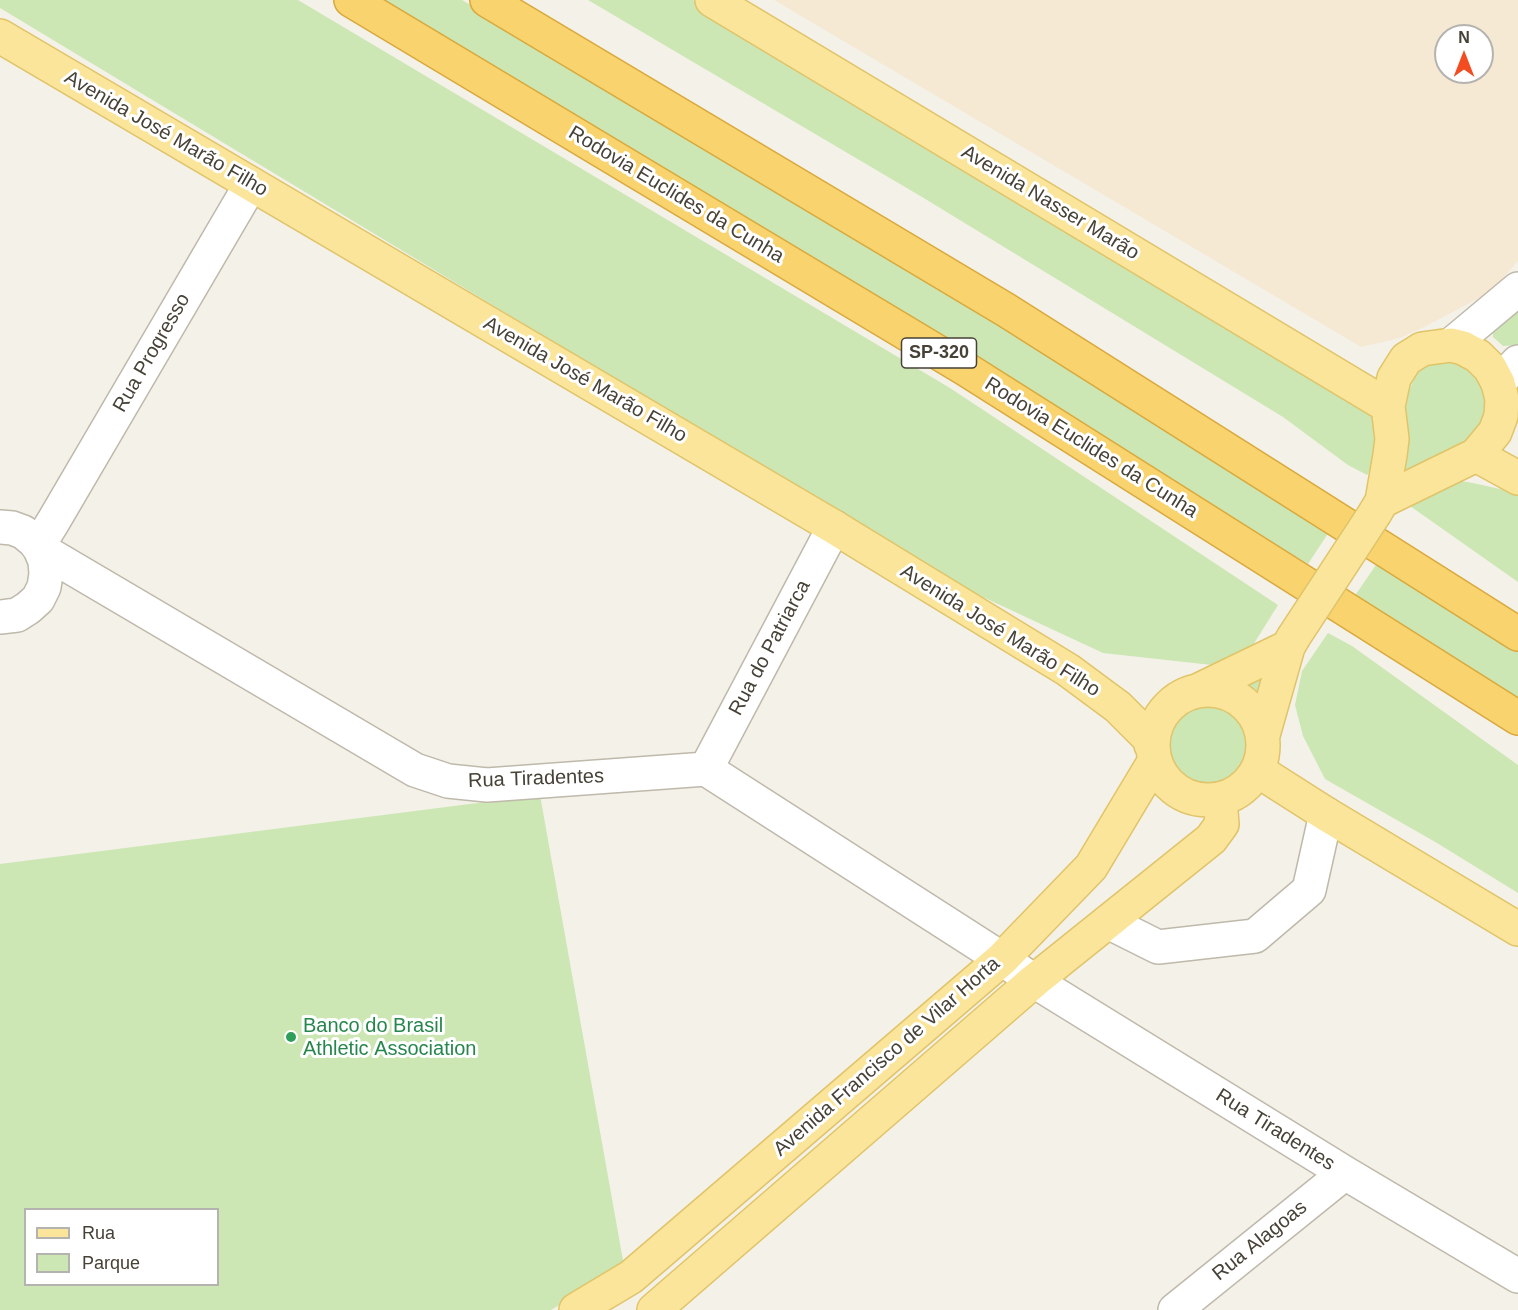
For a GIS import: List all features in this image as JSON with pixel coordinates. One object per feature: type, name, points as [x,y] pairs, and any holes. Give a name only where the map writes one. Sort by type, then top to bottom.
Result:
[{"type":"highway","name":"Rodovia Euclides da Cunha","points":[[351,0],[964,368],[1518,718]]},
{"type":"highway","points":[[487,0],[1006,310],[1518,634]]},
{"type":"main road","name":"Avenida Nasser Marão","points":[[712,0],[1388,406]]},
{"type":"main road","name":"Avenida José Marão Filho","points":[[0,36],[834,527],[1068,670],[1118,707],[1151,740],[1153,753]]},
{"type":"main road","points":[[1291,643],[1199,690],[1184,695],[1160,716],[1154,730],[1153,753],[1164,780],[1179,794],[1199,801],[1220,800],[1236,794],[1248,784],[1257,770],[1263,753],[1263,735],[1291,643],[1379,507],[1392,439],[1388,406],[1394,378],[1406,359],[1422,349],[1451,345],[1478,356],[1490,368],[1508,373],[1501,416],[1495,432],[1476,455],[1379,507]]},
{"type":"main road","points":[[1476,455],[1518,478]]},
{"type":"main road","points":[[1199,690],[1216,690],[1233,696],[1246,705],[1257,719],[1263,735]]},
{"type":"main road","name":"Avenida Francisco de Vilar Horta","points":[[576,1310],[631,1277],[1002,958],[1091,867],[1153,753]]},
{"type":"main road","points":[[1257,770],[1518,929]]},
{"type":"main road","name":"Avenida Francisco de Vilar Horta","points":[[654,1310],[1034,981],[1211,839],[1222,824],[1220,800]]},
{"type":"main road","points":[[904,1042],[928,1073]]},
{"type":"main road","points":[[754,1172],[779,1202]]},
{"type":"street","name":"Rua Progresso","points":[[31,535],[251,184]]},
{"type":"street","points":[[1451,345],[1518,289]]},
{"type":"street","name":"Rua do Patriarca","points":[[706,769],[834,527]]},
{"type":"street","points":[[0,617],[17,615],[28,608],[38,599],[44,587],[45,561],[31,535]]},
{"type":"street","name":"Rua Tiradentes","points":[[31,535],[415,770],[448,781],[487,785],[706,769]]},
{"type":"street","points":[[706,769],[1002,958]]},
{"type":"street","points":[[1108,922],[1158,947],[1255,936],[1309,890],[1326,814]]},
{"type":"street","name":"Rua Tiradentes","points":[[1002,958],[1034,981],[1345,1173],[1518,1276]]},
{"type":"street","name":"Rua Alagoas","points":[[1175,1310],[1345,1173]]},
{"type":"shaded area","points":[[774,0],[1518,0],[1518,261],[1491,292],[1400,338],[1361,347]]},
{"type":"green space","points":[[0,0],[298,0],[950,388],[1278,605],[1243,661],[1221,666],[1103,653],[955,584],[0,8]]},
{"type":"green space","points":[[380,0],[462,0],[1002,322],[1329,532],[1308,564],[971,356]]},
{"type":"green space","points":[[588,0],[693,0],[1356,399],[1380,427],[1383,451],[1367,475],[1348,465],[1283,417],[922,197]]},
{"type":"green space","points":[[1518,306],[1518,345],[1503,346],[1493,337],[1493,328]]},
{"type":"green space","points":[[1442,359],[1477,367],[1493,414],[1472,444],[1392,484],[1409,390],[1417,373],[1427,364]]},
{"type":"green space","points":[[1448,479],[1509,491],[1518,495],[1518,582],[1410,506],[1427,486]]},
{"type":"green space","points":[[1378,562],[1518,649],[1518,698],[1354,597]]},
{"type":"green space","points":[[1328,633],[1352,646],[1518,765],[1518,893],[1437,843],[1325,779],[1303,736],[1295,705],[1302,671]]},
{"type":"green space","points":[[1282,655],[1258,716],[1248,704],[1233,694],[1217,689]]},
{"type":"green space","points":[[1208,695],[1227,699],[1243,710],[1254,726],[1258,745],[1254,764],[1243,780],[1227,791],[1208,795],[1189,791],[1173,780],[1162,764],[1158,745],[1162,726],[1173,710],[1189,699]]},
{"type":"green space","name":"Banco do Brasil Athletic Association","points":[[540,795],[624,1266],[551,1310],[0,1310],[0,864]]},
{"type":"place","name":"Banco do Brasil Athletic Association","points":[[291,1037]]}]
